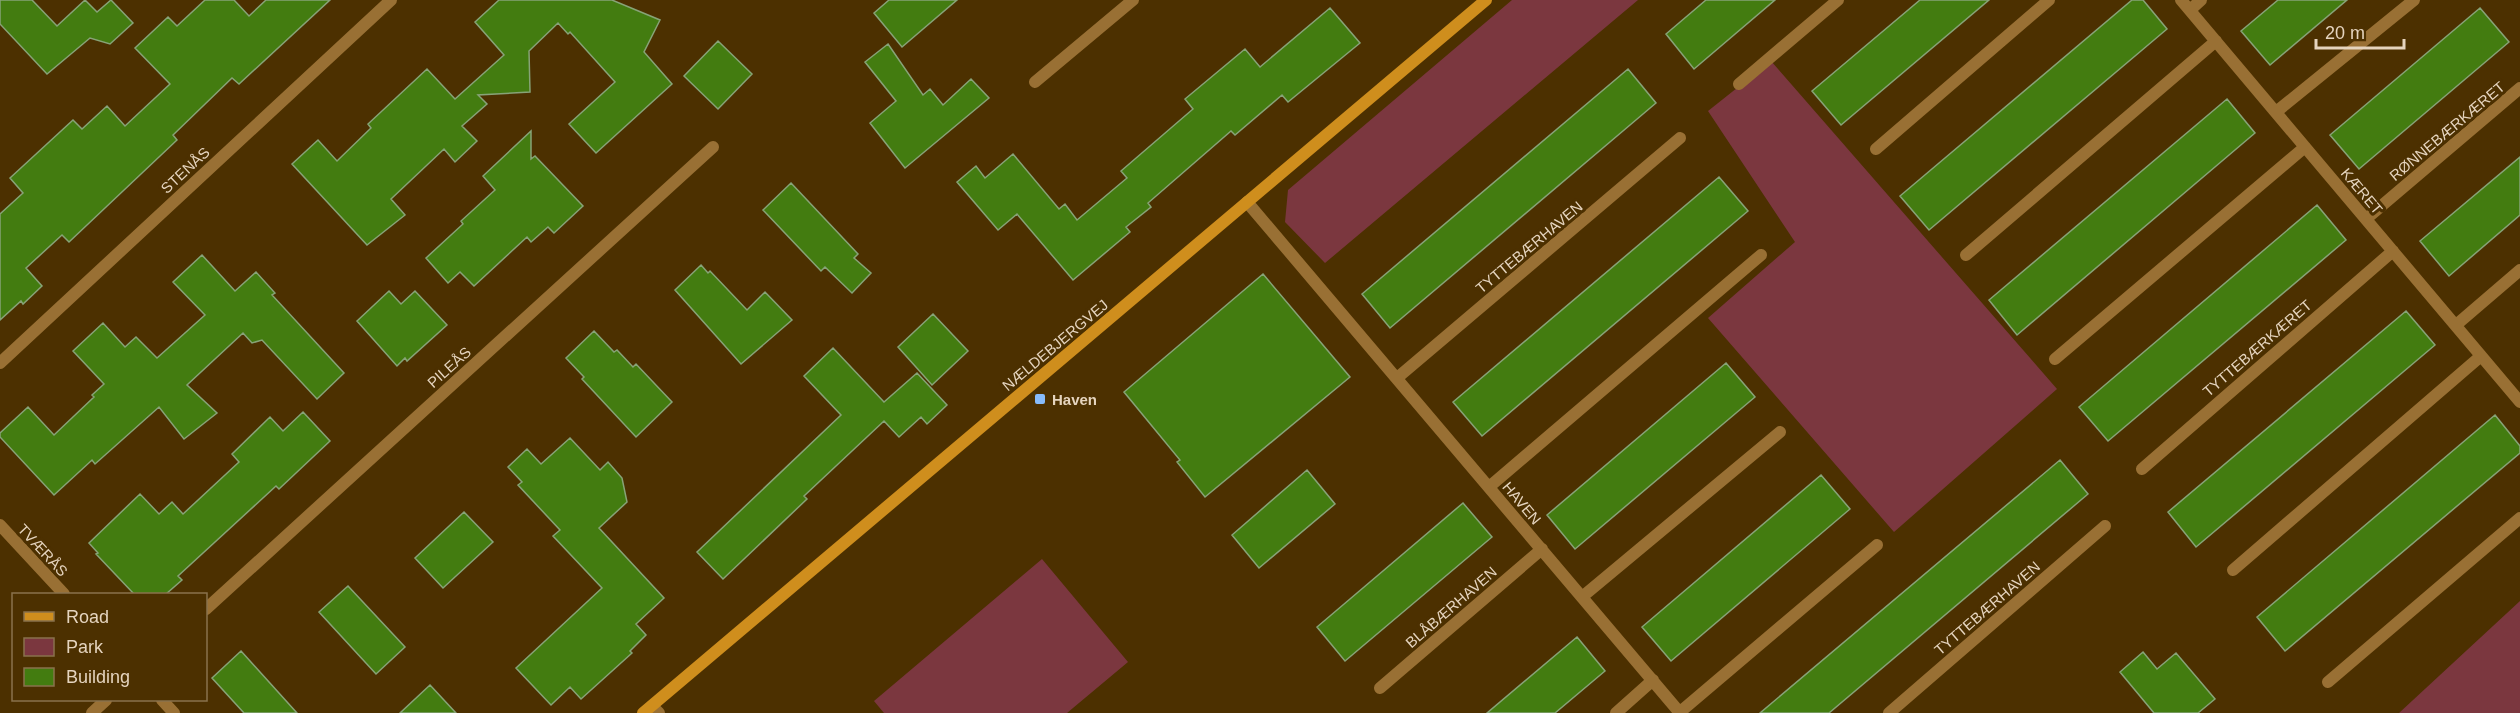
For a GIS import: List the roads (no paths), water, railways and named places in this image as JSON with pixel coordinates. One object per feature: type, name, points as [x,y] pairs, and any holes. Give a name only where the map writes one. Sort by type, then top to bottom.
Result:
[{"type":"street","name":"STENÅS","points":[[0,363],[391,0]]},
{"type":"street","points":[[1035,82],[1133,0]]},
{"type":"street","name":"NÆLDEBJERGVEJ","points":[[651,710],[1486,0]]},
{"type":"street","points":[[1739,84],[1838,0]]},
{"type":"street","points":[[1876,149],[2049,0]]},
{"type":"street","points":[[2185,5],[2201,0]]},
{"type":"street","points":[[2276,112],[2414,0]]},
{"type":"street","name":"KÆRET","points":[[2185,5],[2520,402]]},
{"type":"street","points":[[1966,255],[2216,41]]},
{"type":"street","name":"RØNNEBÆRKÆRET","points":[[2366,219],[2520,88]]},
{"type":"street","name":"TYTTEBÆRHAVEN","points":[[1397,378],[1680,138]]},
{"type":"street","name":"PILEÅS","points":[[207,608],[713,147]]},
{"type":"street","points":[[2055,359],[2305,147]]},
{"type":"street","name":"HAVEN","points":[[1247,202],[1680,713]]},
{"type":"street","name":"TYTTEBÆRKÆRET","points":[[2142,469],[2393,251]]},
{"type":"street","points":[[1489,487],[1761,255]]},
{"type":"street","points":[[2456,325],[2520,270]]},
{"type":"street","points":[[2233,570],[2481,356]]},
{"type":"street","points":[[1582,597],[1780,432]]},
{"type":"street","points":[[2328,682],[2520,518]]},
{"type":"street","name":"TVÆRÅS","points":[[0,525],[63,593]]},
{"type":"street","name":"TYTTEBÆRHAVEN","points":[[1889,713],[2105,526]]},
{"type":"street","points":[[1680,713],[1877,545]]},
{"type":"street","name":"BLÅBÆRHAVEN","points":[[1380,688],[1542,549]]},
{"type":"street","points":[[1616,713],[1653,680]]},
{"type":"street","points":[[92,713],[104,701]]},
{"type":"street","points":[[164,701],[174,713]]},
{"type":"place","name":"Haven","points":[[1040,399]]}]
